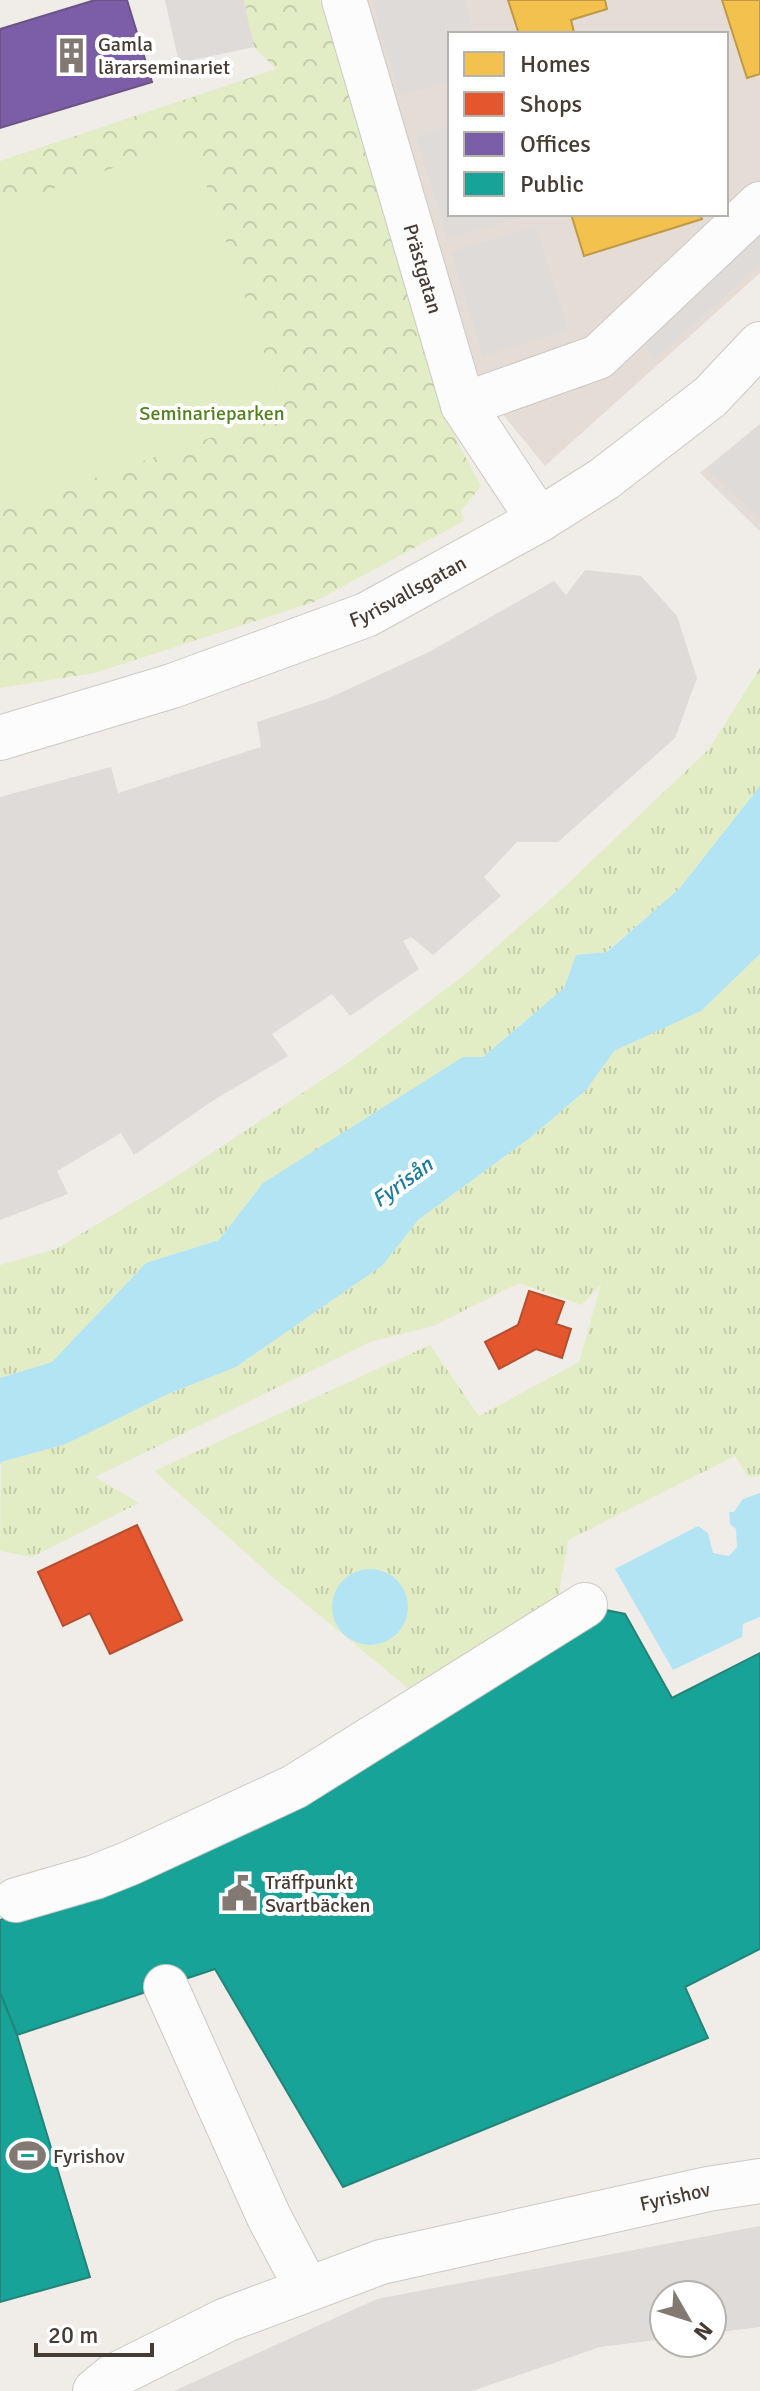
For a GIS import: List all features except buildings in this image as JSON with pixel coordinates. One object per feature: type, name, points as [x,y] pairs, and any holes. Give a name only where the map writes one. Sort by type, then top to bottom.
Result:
[{"type":"street","name":"Prästgatan","points":[[344,0],[372,45],[451,306],[463,405],[539,520]]},
{"type":"street","points":[[463,405],[598,357],[760,204]]},
{"type":"street","name":"Fyrisvallsgatan","points":[[0,738],[172,686],[366,615],[539,520],[604,479],[710,397],[760,344]]},
{"type":"street","points":[[16,1900],[119,1867],[294,1787],[585,1605]]},
{"type":"street","points":[[166,1987],[269,2217],[307,2289]]},
{"type":"street","name":"Fyrishov","points":[[95,2391],[112,2377],[226,2320],[381,2262],[708,2189],[760,2181]]},
{"type":"shaded area","points":[[165,0],[244,0],[254,47],[179,63]]},
{"type":"shaded area","points":[[357,0],[760,0],[760,273],[545,466],[465,368]]},
{"type":"shaded area","points":[[372,0],[464,0],[473,32],[448,32],[448,82],[400,96]]},
{"type":"shaded area","points":[[448,127],[448,216],[522,216],[448,239],[416,137]]},
{"type":"shaded area","points":[[760,222],[760,264],[654,360],[638,334]]},
{"type":"shaded area","points":[[536,226],[568,330],[483,356],[451,252]]},
{"type":"shaded area","points":[[760,424],[760,531],[700,473]]},
{"type":"shaded area","points":[[760,427],[760,518],[707,470]]},
{"type":"shaded area","points":[[585,570],[641,576],[677,616],[697,678],[675,738],[558,842],[517,842],[484,877],[501,896],[433,955],[411,937],[403,941],[419,969],[350,1016],[332,994],[272,1034],[288,1056],[214,1100],[134,1155],[121,1133],[57,1171],[68,1194],[0,1220],[0,797],[111,767],[118,793],[261,747],[257,722],[329,698],[429,652],[554,581],[566,595]]},
{"type":"shaded area","points":[[760,2226],[760,2327],[728,2331],[728,2279],[648,2279],[648,2341],[600,2347],[472,2391],[174,2391],[377,2299]]},
{"type":"green space","name":"Seminarieparken","points":[[244,0],[320,0],[456,439],[481,486],[461,511],[464,521],[314,602],[95,673],[0,688],[0,161],[276,69],[254,47]]},
{"type":"green space","points":[[191,141],[285,412],[0,511],[0,207]]},
{"type":"green space","points":[[760,668],[760,786],[679,889],[606,952],[576,955],[564,988],[483,1057],[263,1183],[219,1240],[146,1263],[52,1362],[0,1378],[0,1265],[56,1249],[174,1178],[349,1062],[463,976],[560,891],[709,749]]},
{"type":"green space","points":[[760,954],[760,1476],[748,1477],[735,1456],[568,1540],[558,1598],[408,1688],[274,1578],[154,1471],[430,1345],[479,1416],[579,1362],[601,1284],[582,1305],[519,1283],[433,1326],[370,1342],[95,1477],[139,1503],[32,1557],[0,1551],[1,1462],[66,1444],[168,1394],[236,1367],[383,1265],[418,1220],[531,1137],[587,1089],[614,1051],[701,1011]]},
{"type":"water","name":"Fyrisån","points":[[760,786],[760,954],[701,1011],[614,1051],[587,1089],[531,1137],[418,1220],[383,1265],[236,1367],[168,1394],[66,1444],[1,1462],[0,1466],[0,1378],[52,1362],[146,1263],[219,1240],[263,1183],[463,1057],[483,1057],[564,988],[576,955],[607,952],[679,889]]},
{"type":"water","points":[[760,1493],[760,1617],[743,1624],[742,1637],[673,1670],[615,1569],[698,1526],[708,1533],[713,1553],[729,1556],[737,1547],[736,1529],[730,1524],[729,1512],[734,1512],[743,1499]]},
{"type":"water","points":[[370,1569],[384,1572],[397,1580],[405,1593],[408,1607],[405,1621],[397,1634],[384,1642],[370,1645],[356,1642],[343,1634],[335,1621],[332,1607],[335,1593],[343,1580],[356,1572]]},
{"type":"place","name":"Gamla lärarseminariet","points":[[72,55]]},
{"type":"place","name":"Träffpunkt Svartbäcken","points":[[239,1894]]},
{"type":"place","name":"Fyrishov","points":[[27,2156]]}]
